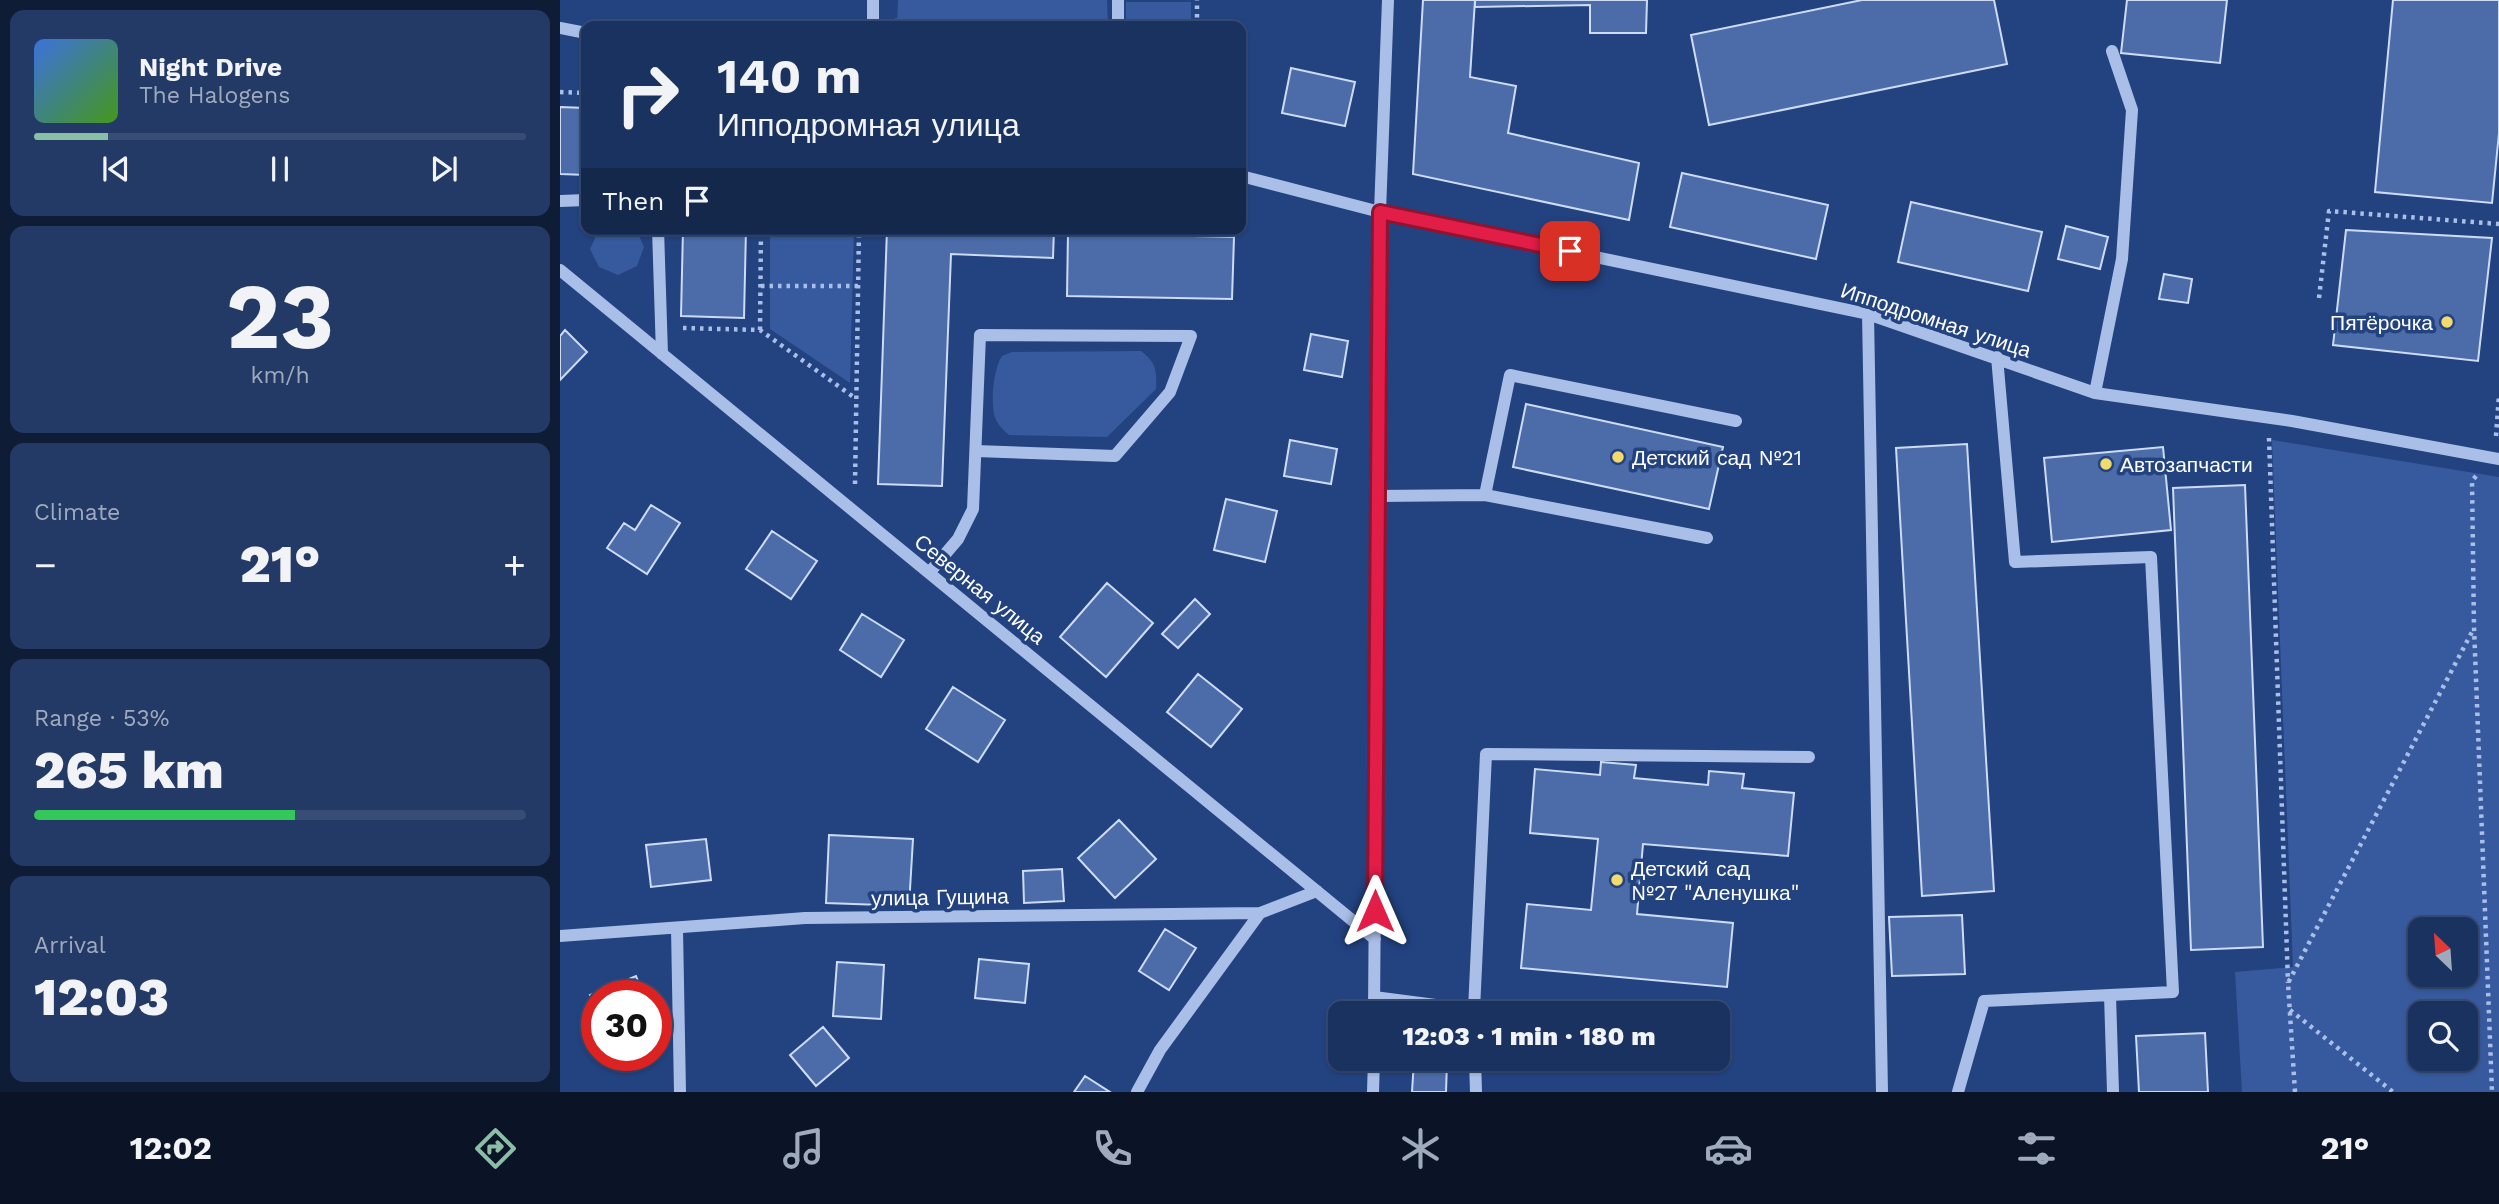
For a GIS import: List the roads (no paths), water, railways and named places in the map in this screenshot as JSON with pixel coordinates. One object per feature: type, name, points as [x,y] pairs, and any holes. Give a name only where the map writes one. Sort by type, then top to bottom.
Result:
[{"type":"street","points":[[873,0],[873,21]]},
{"type":"street","points":[[1118,0],[1118,21]]},
{"type":"street","points":[[1374,1001],[1380,212],[1388,0]]},
{"type":"street","points":[[560,28],[581,32]]},
{"type":"street","points":[[2095,393],[2122,259],[2132,110],[2112,51]]},
{"type":"street","name":"Ипподромная улица","points":[[1246,177],[1380,212],[1868,314],[2095,393],[2268,418],[2496,458]]},
{"type":"street","points":[[560,201],[581,200]]},
{"type":"street","points":[[658,235],[662,354]]},
{"type":"street","name":"Северная улица","points":[[560,270],[1375,939]]},
{"type":"street","points":[[1868,314],[1882,1092]]},
{"type":"street","points":[[929,573],[958,539],[973,509],[980,335],[1191,336],[1170,392],[1115,456],[976,451]]},
{"type":"street","points":[[1958,1092],[1984,1001],[2173,992],[2151,557],[2015,562],[1997,357]]},
{"type":"street","points":[[1485,495],[1510,375],[1736,421]]},
{"type":"street","points":[[1377,496],[1485,495],[1707,538]]},
{"type":"street","points":[[1475,1001],[1486,754],[1809,757]]},
{"type":"street","name":"улица Гущина","points":[[560,936],[805,918],[1260,913],[1317,891]]},
{"type":"street","points":[[1136,1092],[1160,1050],[1260,913]]},
{"type":"street","points":[[677,929],[680,1092]]},
{"type":"street","points":[[2110,995],[2113,1092]]},
{"type":"street","points":[[1374,997],[1401,1001]]},
{"type":"street","points":[[1373,1092],[1374,1071]]},
{"type":"street","points":[[1475,1071],[1476,1092]]},
{"type":"place","name":"Пятёрочка","points":[[2447,322]]},
{"type":"place","name":"Детский сад №21","points":[[1618,457]]},
{"type":"place","name":"Автозапчасти","points":[[2106,464]]},
{"type":"place","name":"Детский сад №27 \"Аленушка\"","points":[[1617,880]]}]
